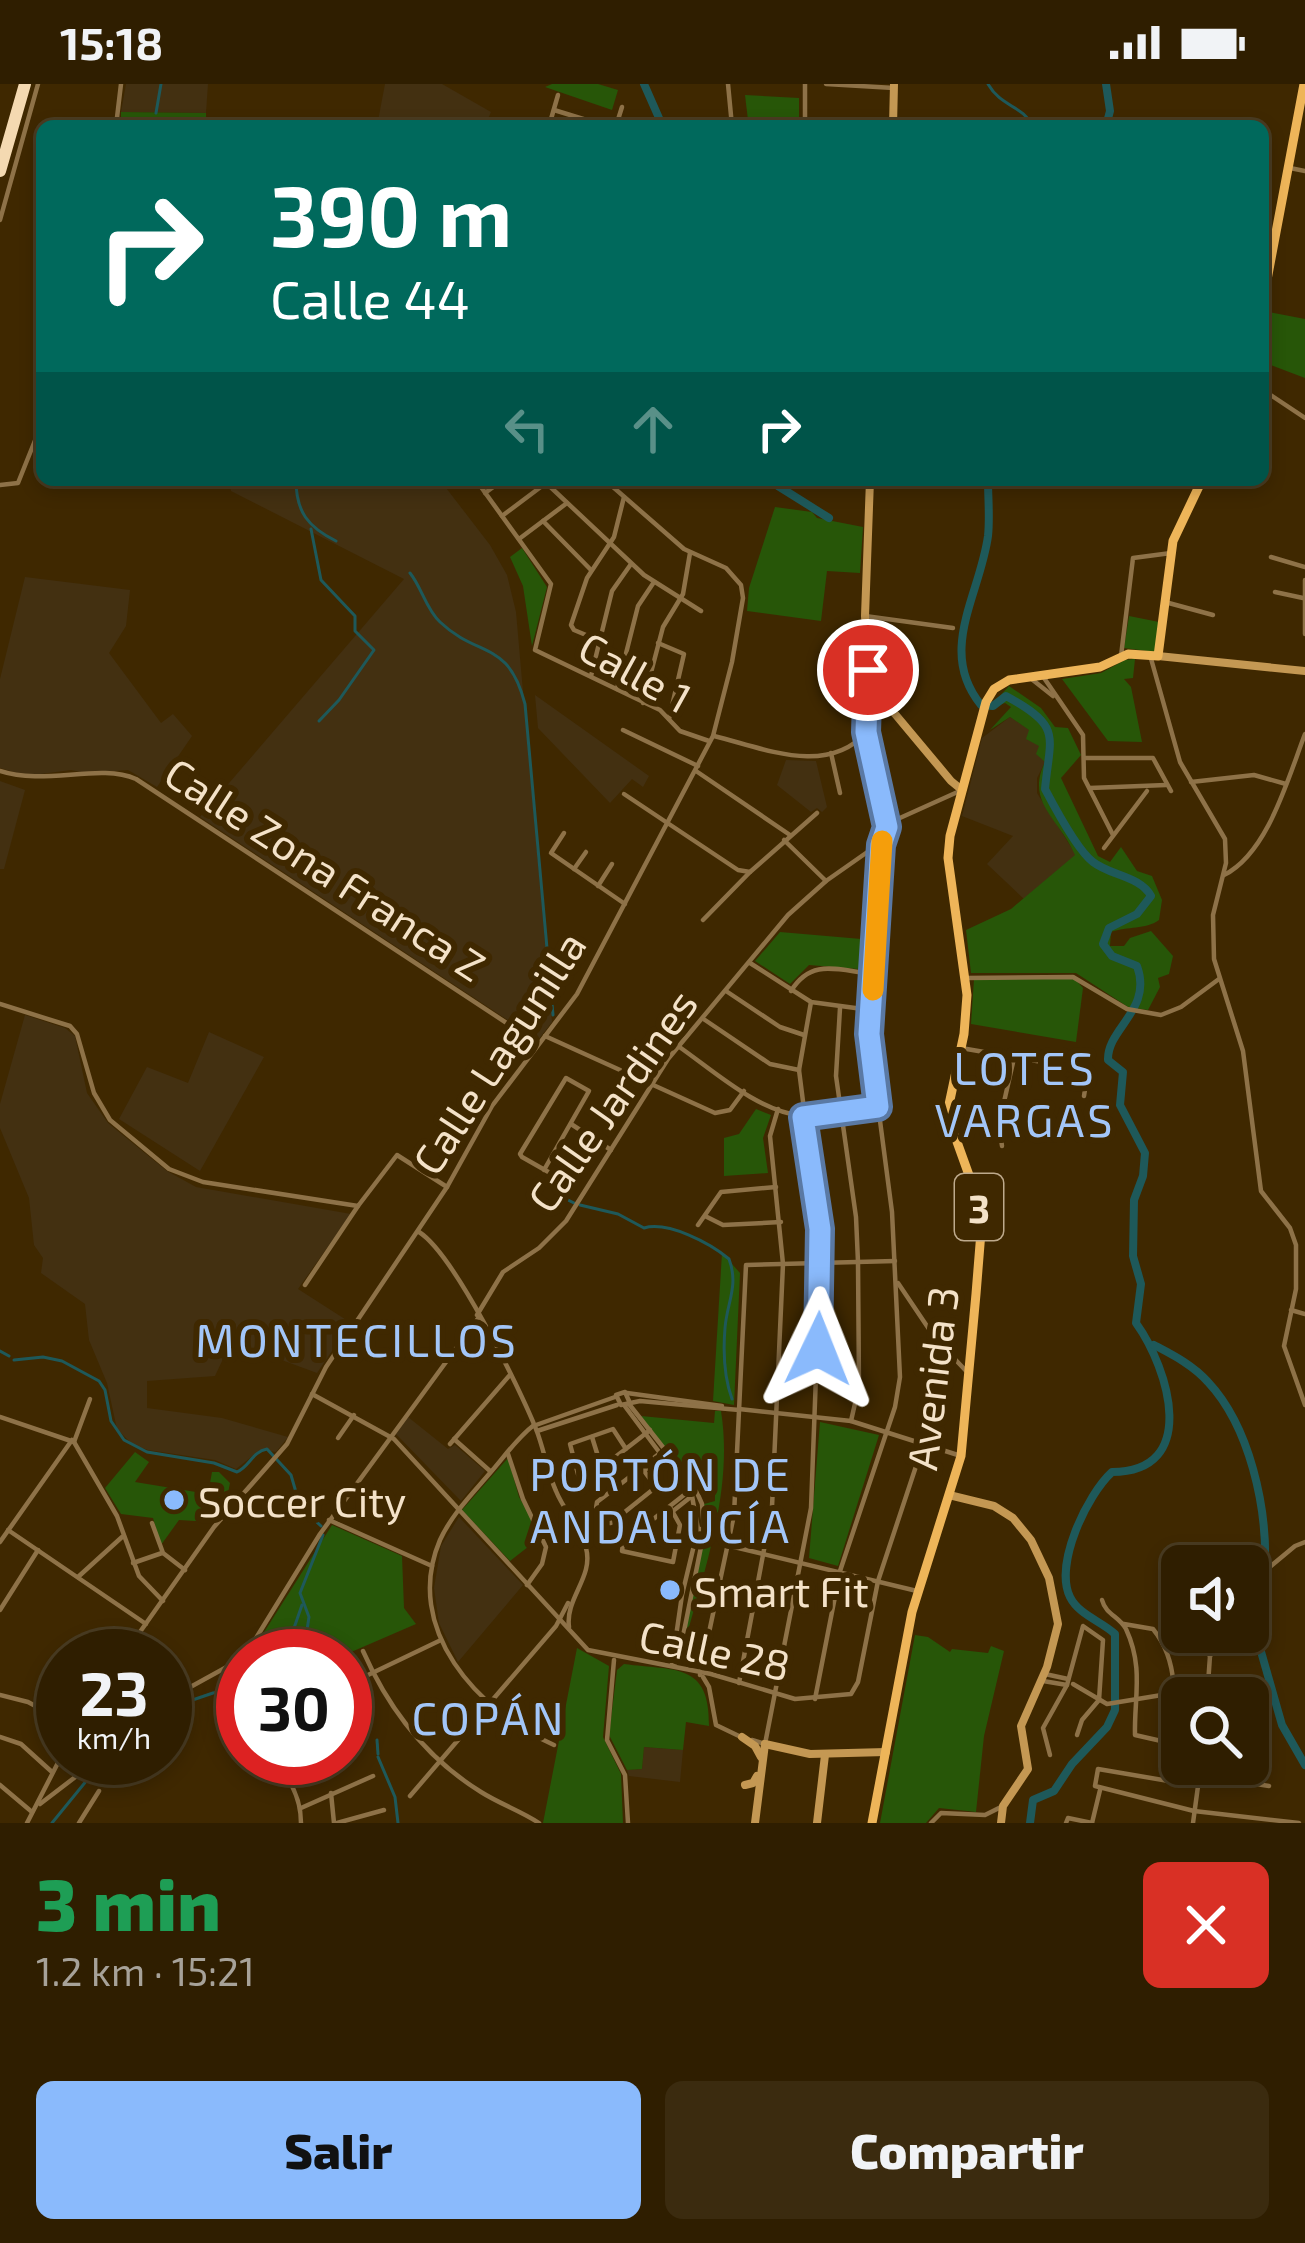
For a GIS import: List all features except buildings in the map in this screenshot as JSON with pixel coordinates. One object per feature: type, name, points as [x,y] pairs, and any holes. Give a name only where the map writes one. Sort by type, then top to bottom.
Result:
[{"type":"highway","points":[[0,171],[25,84]]},
{"type":"main road","points":[[1269,271],[1304,84]]},
{"type":"main road","points":[[1154,655],[1177,529],[1199,486]]},
{"type":"main road","name":"Avenida 3","points":[[872,1823],[917,1592],[961,1456],[980,1213],[946,1107],[961,1048],[966,978],[948,851],[962,790],[985,705],[1000,685],[1100,668],[1121,656],[1154,655]]},
{"type":"street","points":[[0,220],[38,84]]},
{"type":"street","points":[[117,120],[121,84]]},
{"type":"street","points":[[728,84],[731,120]]},
{"type":"street","points":[[805,84],[805,120]]},
{"type":"street","points":[[826,84],[895,85]]},
{"type":"street","points":[[895,85],[896,120]]},
{"type":"street","points":[[895,85],[895,120]]},
{"type":"street","points":[[551,120],[558,95]]},
{"type":"street","points":[[618,120],[622,107]]},
{"type":"street","points":[[554,110],[586,120]]},
{"type":"street","points":[[1290,168],[1305,171]]},
{"type":"street","points":[[1269,394],[1305,418]]},
{"type":"street","points":[[0,485],[18,483],[36,438]]},
{"type":"street","points":[[480,486],[519,539],[567,503]]},
{"type":"street","points":[[485,493],[495,486]]},
{"type":"street","points":[[502,516],[539,486]]},
{"type":"street","points":[[548,486],[631,564],[701,611]]},
{"type":"street","name":"Calle Lagunilla","points":[[142,1629],[227,1510],[276,1458],[334,1353],[447,1187],[492,1106],[577,994],[711,738],[729,676],[743,592],[730,571],[690,553],[612,486]]},
{"type":"street","points":[[598,640],[571,628],[591,570],[609,544],[626,486]]},
{"type":"street","points":[[872,486],[866,732],[887,827]]},
{"type":"street","points":[[543,521],[591,570]]},
{"type":"street","name":"Calle 1","points":[[519,539],[550,581],[535,650],[660,710],[680,731],[797,758],[831,753]]},
{"type":"street","points":[[643,703],[665,621],[680,598],[690,553]]},
{"type":"street","points":[[1121,656],[1135,556],[1171,553]]},
{"type":"street","points":[[1271,556],[1305,567]]},
{"type":"street","points":[[591,677],[612,592],[631,564]]},
{"type":"street","points":[[1305,580],[1305,634]]},
{"type":"street","points":[[617,688],[638,606],[654,582]]},
{"type":"street","points":[[1275,592],[1303,598]]},
{"type":"street","points":[[1165,602],[1213,615]]},
{"type":"street","points":[[866,616],[953,628]]},
{"type":"street","points":[[658,643],[684,654],[668,718]]},
{"type":"street","points":[[1305,670],[1154,655],[1176,752],[1223,831],[1224,875],[1212,929],[1219,979],[1243,1051],[1261,1191],[1290,1228],[1295,1245],[1297,1270],[1284,1346],[1305,1405]]},
{"type":"street","points":[[868,674],[881,697],[962,790],[894,819],[887,827]]},
{"type":"street","points":[[1035,676],[1058,699]]},
{"type":"street","points":[[1035,676],[1083,735],[1084,778],[1114,835]]},
{"type":"street","points":[[867,716],[881,697]]},
{"type":"street","points":[[623,730],[697,768],[787,838],[826,881]]},
{"type":"street","points":[[840,793],[831,753],[866,732]]},
{"type":"street","points":[[1224,875],[1251,854],[1305,734]]},
{"type":"street","points":[[1085,758],[1153,758],[1169,788],[1090,788]]},
{"type":"street","name":"Calle Zona Franca Z","points":[[0,771],[29,779],[130,776],[538,1044]]},
{"type":"street","points":[[1191,782],[1254,776],[1286,784]]},
{"type":"street","points":[[1104,848],[1149,789]]},
{"type":"street","points":[[624,794],[738,870],[750,872]]},
{"type":"street","points":[[703,920],[817,813]]},
{"type":"street","name":"Calle Jardines","points":[[261,1629],[329,1520],[478,1316],[503,1272],[539,1248],[566,1221],[678,1046],[788,915],[869,851],[887,827]]},
{"type":"street","points":[[564,833],[551,853],[625,904]]},
{"type":"street","points":[[815,1699],[840,1571],[900,1377],[892,1212],[870,1051],[883,836]]},
{"type":"street","points":[[869,851],[880,857]]},
{"type":"street","points":[[574,869],[586,852]]},
{"type":"street","points":[[598,886],[612,864]]},
{"type":"street","points":[[748,962],[811,1002],[871,1010]]},
{"type":"street","points":[[791,991],[811,969],[874,974]]},
{"type":"street","points":[[966,978],[1073,977],[1136,1012],[1168,1012],[1219,979]]},
{"type":"street","points":[[726,991],[780,1027],[803,1035]]},
{"type":"street","points":[[745,1788],[756,1780],[811,1508],[821,1263],[799,1070],[811,1002]]},
{"type":"street","points":[[0,1004],[70,1026],[77,1034],[94,1093],[110,1120],[170,1169],[203,1182],[358,1207]]},
{"type":"street","points":[[840,1008],[836,1067],[858,1262],[859,1386],[850,1420]]},
{"type":"street","points":[[703,1018],[761,1059],[799,1070]]},
{"type":"street","points":[[545,1036],[724,1114],[744,1091]]},
{"type":"street","points":[[678,1046],[744,1091],[803,1117],[878,1107]]},
{"type":"street","points":[[961,1048],[1088,1070],[1084,1096]]},
{"type":"street","points":[[1002,1146],[999,1124],[1015,1057]]},
{"type":"street","points":[[544,1170],[588,1094],[588,1089],[566,1078],[520,1155],[544,1170],[566,1182]]},
{"type":"street","points":[[740,1683],[772,1507],[783,1264],[770,1136],[778,1109]]},
{"type":"street","points":[[571,1124],[612,1149]]},
{"type":"street","points":[[304,1285],[394,1156],[447,1187]]},
{"type":"street","points":[[698,1225],[722,1192],[776,1187]]},
{"type":"street","points":[[704,1216],[723,1225],[781,1222]]},
{"type":"street","points":[[410,1796],[560,1617],[585,1573],[587,1549],[557,1494],[535,1427],[478,1316],[439,1247],[418,1231]]},
{"type":"street","points":[[784,1749],[762,1753],[742,1737],[721,1729],[715,1722],[708,1684],[700,1675],[734,1515],[746,1264],[895,1261]]},
{"type":"street","points":[[897,1280],[935,1338],[968,1373]]},
{"type":"street","points":[[898,1304],[910,1301]]},
{"type":"street","points":[[1292,1310],[1305,1314]]},
{"type":"street","points":[[878,1581],[933,1412],[935,1338]]},
{"type":"street","points":[[935,1354],[947,1351]]},
{"type":"street","points":[[491,1472],[452,1442],[509,1376]]},
{"type":"street","points":[[554,1745],[506,1720],[459,1670],[441,1640],[432,1610],[432,1567],[443,1534],[458,1510],[508,1452],[535,1427],[621,1391],[677,1471],[707,1537],[699,1542],[692,1566],[672,1667]]},
{"type":"street","name":"Calle 28","points":[[312,1394],[389,1436],[581,1645],[604,1656],[688,1669],[776,1694],[843,1697],[853,1691],[878,1581]]},
{"type":"street","points":[[615,1397],[850,1420],[961,1456]]},
{"type":"street","points":[[0,1542],[73,1441],[90,1399]]},
{"type":"street","points":[[535,1427],[625,1401]]},
{"type":"street","points":[[338,1438],[354,1415]]},
{"type":"street","points":[[0,1417],[73,1441],[109,1502],[147,1586],[163,1600]]},
{"type":"street","points":[[626,1449],[614,1430],[570,1444],[582,1480],[602,1467],[626,1449],[648,1432]]},
{"type":"street","points":[[648,1432],[661,1455],[699,1495],[701,1530]]},
{"type":"street","points":[[592,1437],[602,1467]]},
{"type":"street","points":[[508,1452],[546,1547],[542,1564],[527,1585]]},
{"type":"street","points":[[643,1469],[656,1487],[607,1524],[596,1505],[661,1455]]},
{"type":"street","points":[[671,1509],[680,1521],[673,1562],[620,1549],[690,1494]]},
{"type":"street","points":[[931,1823],[940,1814],[998,1818],[1028,1769],[1020,1731],[1043,1677],[1058,1624],[1049,1577],[1031,1540],[1013,1518],[994,1506],[949,1495]]},
{"type":"street","points":[[329,1520],[432,1567]]},
{"type":"street","points":[[152,1522],[163,1553],[185,1570]]},
{"type":"street","points":[[8,1530],[146,1624]]},
{"type":"street","points":[[640,1530],[677,1538]]},
{"type":"street","points":[[699,1542],[694,1533],[701,1530]]},
{"type":"street","points":[[78,1577],[124,1535]]},
{"type":"street","points":[[1269,1568],[1305,1543]]},
{"type":"street","points":[[728,1546],[917,1592]]},
{"type":"street","points":[[0,1610],[38,1550]]},
{"type":"street","points":[[134,1563],[163,1553]]},
{"type":"street","points":[[571,1633],[572,1599]]},
{"type":"street","points":[[1102,1600],[1104,1610],[1124,1624],[1157,1633],[1172,1677]]},
{"type":"street","points":[[1124,1624],[1136,1663],[1135,1735],[1161,1741]]},
{"type":"street","points":[[1050,1755],[1042,1728],[1069,1683],[1080,1630],[1087,1627],[1103,1640],[1099,1700],[1082,1720],[1077,1735]]},
{"type":"street","points":[[441,1640],[373,1672],[408,1729],[440,1762],[485,1795],[539,1823]]},
{"type":"street","points":[[1208,1677],[1212,1653]]},
{"type":"street","points":[[655,1664],[676,1654]]},
{"type":"street","points":[[676,1654],[688,1669]]},
{"type":"street","points":[[604,1656],[613,1668]]},
{"type":"street","points":[[614,1658],[607,1740],[625,1775],[628,1823]]},
{"type":"street","points":[[613,1668],[627,1660]]},
{"type":"street","points":[[1043,1677],[1069,1683],[1110,1704],[1161,1696]]},
{"type":"street","points":[[711,1696],[715,1685],[726,1679]]},
{"type":"street","points":[[0,1695],[36,1706]]},
{"type":"street","points":[[0,1737],[21,1744],[36,1758]]},
{"type":"street","points":[[762,1753],[784,1749],[825,1755],[887,1752]]},
{"type":"street","points":[[758,1803],[762,1753]]},
{"type":"street","points":[[756,1821],[762,1753]]},
{"type":"street","points":[[818,1823],[825,1755]]},
{"type":"street","points":[[1067,1820],[1092,1823],[1098,1768],[1198,1786],[1193,1823]]},
{"type":"street","points":[[301,1808],[373,1775]]},
{"type":"street","points":[[0,1785],[34,1810]]},
{"type":"street","points":[[27,1823],[46,1785]]},
{"type":"street","points":[[34,1810],[66,1785]]},
{"type":"street","points":[[292,1785],[301,1823]]},
{"type":"street","points":[[1263,1785],[1269,1786]]},
{"type":"street","points":[[745,1788],[757,1789]]},
{"type":"street","points":[[745,1788],[754,1797],[756,1821]]},
{"type":"street","points":[[1098,1790],[1231,1819],[1299,1823]]},
{"type":"street","points":[[79,1823],[99,1791]]},
{"type":"street","points":[[331,1792],[336,1823],[384,1810]]},
{"type":"street","points":[[967,1814],[968,1823]]},
{"type":"shaded area","points":[[126,84],[208,84],[206,113],[121,112]]},
{"type":"shaded area","points":[[385,84],[442,84],[491,112],[488,120],[378,120]]},
{"type":"shaded area","points":[[230,486],[445,486],[507,575],[516,612],[552,1022],[538,1040],[200,817],[404,579],[231,491]]},
{"type":"shaded area","points":[[25,577],[130,590],[126,626],[109,653],[161,723],[173,714],[192,736],[157,787],[128,770],[26,776],[0,768],[0,679]]},
{"type":"shaded area","points":[[535,695],[649,776],[643,787],[632,779],[610,803],[538,728]]},
{"type":"shaded area","points":[[1010,717],[1030,730],[1040,746],[1045,762],[1037,778],[1037,793],[1076,855],[1024,899],[987,864],[1013,836],[962,816],[982,738]]},
{"type":"shaded area","points":[[786,760],[816,761],[827,807],[822,812],[817,808],[811,812],[777,785]]},
{"type":"shaded area","points":[[0,781],[25,790],[4,869],[0,869]]},
{"type":"shaded area","points":[[25,1015],[75,1036],[87,1093],[108,1123],[167,1171],[196,1187],[351,1214],[298,1289],[351,1323],[317,1373],[222,1338],[220,1343],[229,1346],[215,1376],[147,1381],[147,1408],[222,1418],[288,1437],[276,1452],[260,1450],[236,1469],[215,1460],[133,1445],[117,1429],[107,1383],[89,1340],[85,1304],[41,1273],[43,1258],[34,1245],[29,1198],[0,1128],[0,1104]]},
{"type":"shaded area","points":[[209,1032],[264,1057],[200,1171],[119,1119],[147,1067],[188,1083]]},
{"type":"shaded area","points":[[408,1417],[448,1449],[455,1445],[485,1471],[461,1501],[395,1433]]},
{"type":"shaded area","points":[[459,1517],[523,1585],[458,1662],[439,1623],[434,1588],[441,1546]]},
{"type":"shaded area","points":[[644,1747],[683,1750],[680,1782],[629,1776],[627,1770],[642,1769]]},
{"type":"green space","points":[[598,84],[618,90],[612,110],[545,87]]},
{"type":"green space","points":[[745,95],[799,98],[799,118],[748,120]]},
{"type":"green space","points":[[121,112],[206,113],[206,120],[121,120]]},
{"type":"green space","points":[[1269,312],[1305,319],[1305,378],[1269,364]]},
{"type":"green space","points":[[775,507],[863,527],[860,573],[827,571],[821,621],[747,611],[749,588]]},
{"type":"green space","points":[[522,548],[547,587],[532,646],[523,586],[510,557]]},
{"type":"green space","points":[[1129,616],[1159,622],[1155,652],[1124,648]]},
{"type":"green space","points":[[1135,659],[1133,678],[1124,679],[1131,687],[1142,742],[1108,741],[1062,679],[1101,673]]},
{"type":"green space","points":[[1009,686],[1041,708],[1055,727],[1068,728],[1081,755],[1061,778],[1098,856],[1110,862],[1121,847],[1137,871],[1152,876],[1162,900],[1159,920],[1111,932],[1110,946],[1124,946],[1130,938],[1151,931],[1173,956],[1169,974],[1158,978],[1160,987],[1148,1010],[1128,1007],[1076,973],[971,973],[966,930],[1011,909],[1075,855],[1042,800],[1040,776],[1045,762],[1036,754],[1039,746],[1026,739],[1029,730],[1010,717],[990,730],[1011,707],[1005,703],[988,709]]},
{"type":"green space","points":[[780,932],[873,940],[870,970],[809,965],[790,984],[755,961]]},
{"type":"green space","points":[[974,979],[1075,979],[1083,988],[1076,1042],[971,1024]]},
{"type":"green space","points":[[756,1109],[771,1115],[763,1138],[768,1173],[724,1176],[724,1138],[739,1134]]},
{"type":"green space","points":[[722,1253],[740,1273],[734,1405],[713,1401]]},
{"type":"green space","points":[[715,1411],[721,1411],[724,1441],[720,1503],[682,1653],[693,1577],[709,1536],[704,1504],[715,1501],[715,1489],[698,1490],[641,1416],[714,1423]]},
{"type":"green space","points":[[820,1422],[879,1435],[838,1566],[809,1558]]},
{"type":"green space","name":"Soccer City","points":[[135,1452],[149,1462],[135,1482],[208,1494],[212,1472],[219,1472],[234,1496],[212,1522],[179,1520],[161,1545],[153,1518],[121,1514],[105,1488]]},
{"type":"green space","points":[[508,1458],[519,1497],[542,1536],[510,1561],[462,1510]]},
{"type":"green space","points":[[332,1525],[402,1556],[404,1608],[416,1624],[372,1643],[372,1629],[266,1629]]},
{"type":"green space","points":[[915,1635],[928,1637],[950,1652],[988,1653],[991,1646],[1004,1651],[984,1736],[976,1812],[939,1808],[926,1823],[880,1823]]},
{"type":"green space","points":[[577,1648],[609,1666],[603,1737],[621,1774],[623,1823],[543,1823]]},
{"type":"green space","points":[[624,1664],[686,1674],[696,1680],[708,1705],[709,1726],[686,1722],[683,1750],[644,1747],[642,1769],[627,1770],[609,1735],[617,1670]]},
{"type":"waterway","points":[[156,113],[161,84]]},
{"type":"waterway","points":[[644,84],[659,118]]},
{"type":"waterway","points":[[988,84],[1028,120]]},
{"type":"waterway","points":[[1106,84],[1108,120]]},
{"type":"waterway","points":[[297,486],[306,517],[336,541]]},
{"type":"waterway","points":[[778,486],[829,518]]},
{"type":"waterway","points":[[988,486],[988,536],[962,643],[968,685],[981,705],[993,706],[1006,696],[1045,725],[1050,744],[1045,789],[1067,828],[1093,862],[1140,884],[1151,896],[1137,914],[1109,928],[1103,944],[1112,956],[1137,966],[1140,981],[1135,1007],[1114,1038],[1108,1060],[1123,1072],[1120,1105],[1145,1153],[1134,1200],[1133,1256],[1141,1284],[1136,1323],[1159,1366],[1169,1415],[1167,1437],[1158,1455],[1140,1467],[1112,1472],[1076,1531],[1066,1583],[1079,1609],[1115,1634],[1115,1710],[1107,1727],[1054,1791],[1033,1800],[1030,1823]]},
{"type":"waterway","points":[[311,529],[321,580],[355,616],[355,631],[374,650],[319,721]]},
{"type":"waterway","points":[[410,573],[440,622],[510,669],[525,704],[553,1015]]},
{"type":"waterway","points":[[561,1189],[560,1196],[574,1203]]},
{"type":"waterway","points":[[580,1205],[618,1214],[644,1228],[676,1231],[729,1259],[733,1286],[724,1355],[732,1399]]},
{"type":"waterway","points":[[1154,1345],[1202,1376],[1235,1421],[1259,1494],[1264,1545]]},
{"type":"waterway","points":[[0,1351],[9,1356]]},
{"type":"waterway","points":[[14,1360],[43,1357],[62,1361],[99,1381],[111,1421],[124,1440],[147,1452],[214,1463],[237,1472],[267,1449],[291,1475],[300,1506],[321,1526]]},
{"type":"waterway","points":[[307,1629],[309,1617],[300,1593],[323,1535]]},
{"type":"waterway","points":[[292,1629],[302,1605]]},
{"type":"waterway","points":[[1261,1653],[1282,1725],[1305,1765]]},
{"type":"waterway","points":[[192,1700],[216,1692]]},
{"type":"waterway","points":[[377,1740],[378,1754]]},
{"type":"waterway","points":[[378,1757],[395,1797],[398,1823]]},
{"type":"waterway","points":[[52,1823],[83,1785]]},
{"type":"slow traffic","points":[[873,990],[882,841]]},
{"type":"place","name":"Soccer City","points":[[174,1500]]},
{"type":"place","name":"Smart Fit","points":[[670,1590]]},
{"type":"district","name":"LOTES VARGAS","points":[[1025,1093]]},
{"type":"district","name":"MONTECILLOS","points":[[357,1339]]},
{"type":"district","name":"PORTÓN DE ANDALUCÍA","points":[[661,1499]]},
{"type":"district","name":"COPÁN","points":[[489,1717]]},
{"type":"route","points":[[818,1349],[820,1229],[803,1117],[878,1107],[869,1034],[881,845],[887,827],[866,732],[868,670]]}]
